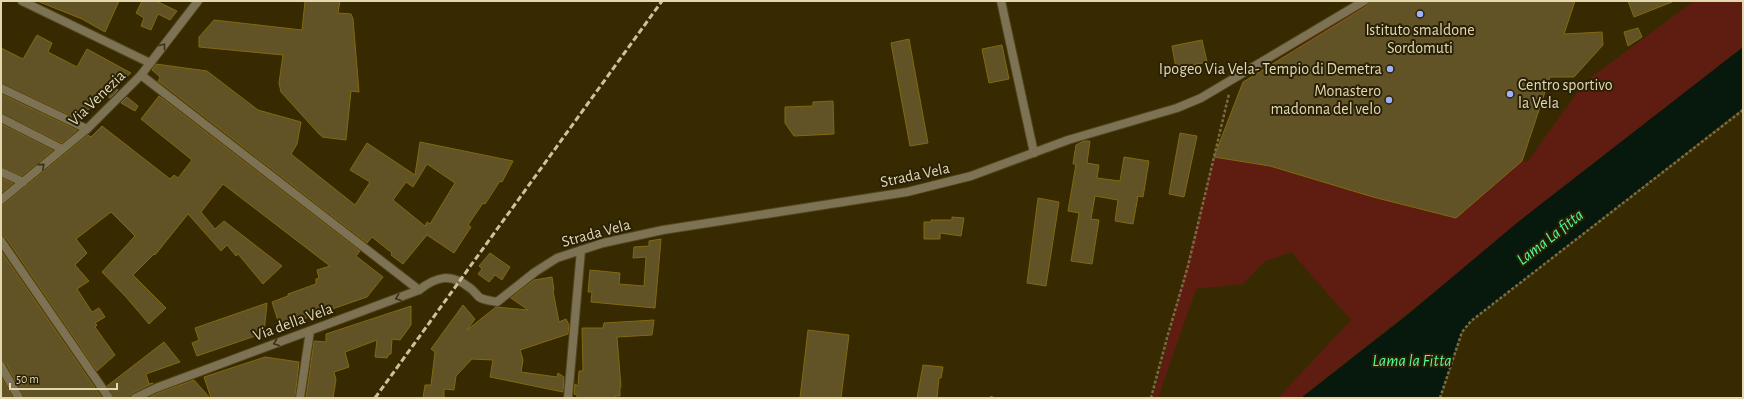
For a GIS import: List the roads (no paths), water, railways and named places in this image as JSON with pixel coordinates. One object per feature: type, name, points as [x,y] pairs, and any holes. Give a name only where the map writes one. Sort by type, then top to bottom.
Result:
[{"type":"street","points":[[22,1],[150,63]]},
{"type":"street","name":"Via Venezia","points":[[1,200],[86,129],[141,75],[198,1]]},
{"type":"street","points":[[1001,1],[1034,153]]},
{"type":"street","name":"Strada Vela","points":[[460,281],[471,288],[480,298],[497,302],[535,272],[557,258],[603,243],[663,230],[907,192],[971,176],[1068,140],[1177,108],[1201,98],[1364,1]]},
{"type":"street","points":[[141,75],[419,290]]},
{"type":"street","points":[[1,88],[86,129]]},
{"type":"street","points":[[1,118],[62,148]]},
{"type":"street","points":[[1,172],[23,182]]},
{"type":"street","points":[[1,241],[109,398]]},
{"type":"street","points":[[568,398],[581,250]]},
{"type":"street","name":"Via della Vela","points":[[135,398],[156,388],[419,290],[428,284],[445,277],[460,281]]},
{"type":"street","points":[[300,398],[310,331]]},
{"type":"street","points":[[1,366],[19,398]]},
{"type":"water","name":"Lama la Fitta","points":[[1743,47],[1743,108],[1471,321],[1462,332],[1440,398],[1301,398],[1406,316],[1518,222]]},
{"type":"railway","points":[[375,398],[662,1]]},
{"type":"place","name":"Istituto smaldone Sordomuti","points":[[1420,14]]},
{"type":"place","name":"Ipogeo Via Vela- Tempio di Demetra","points":[[1390,69]]},
{"type":"place","name":"Centro sportivo la Vela","points":[[1510,94]]},
{"type":"place","name":"Monastero madonna del velo","points":[[1389,100]]},
{"type":"water label","name":"Lama La fitta","points":[[1550,237]]}]
